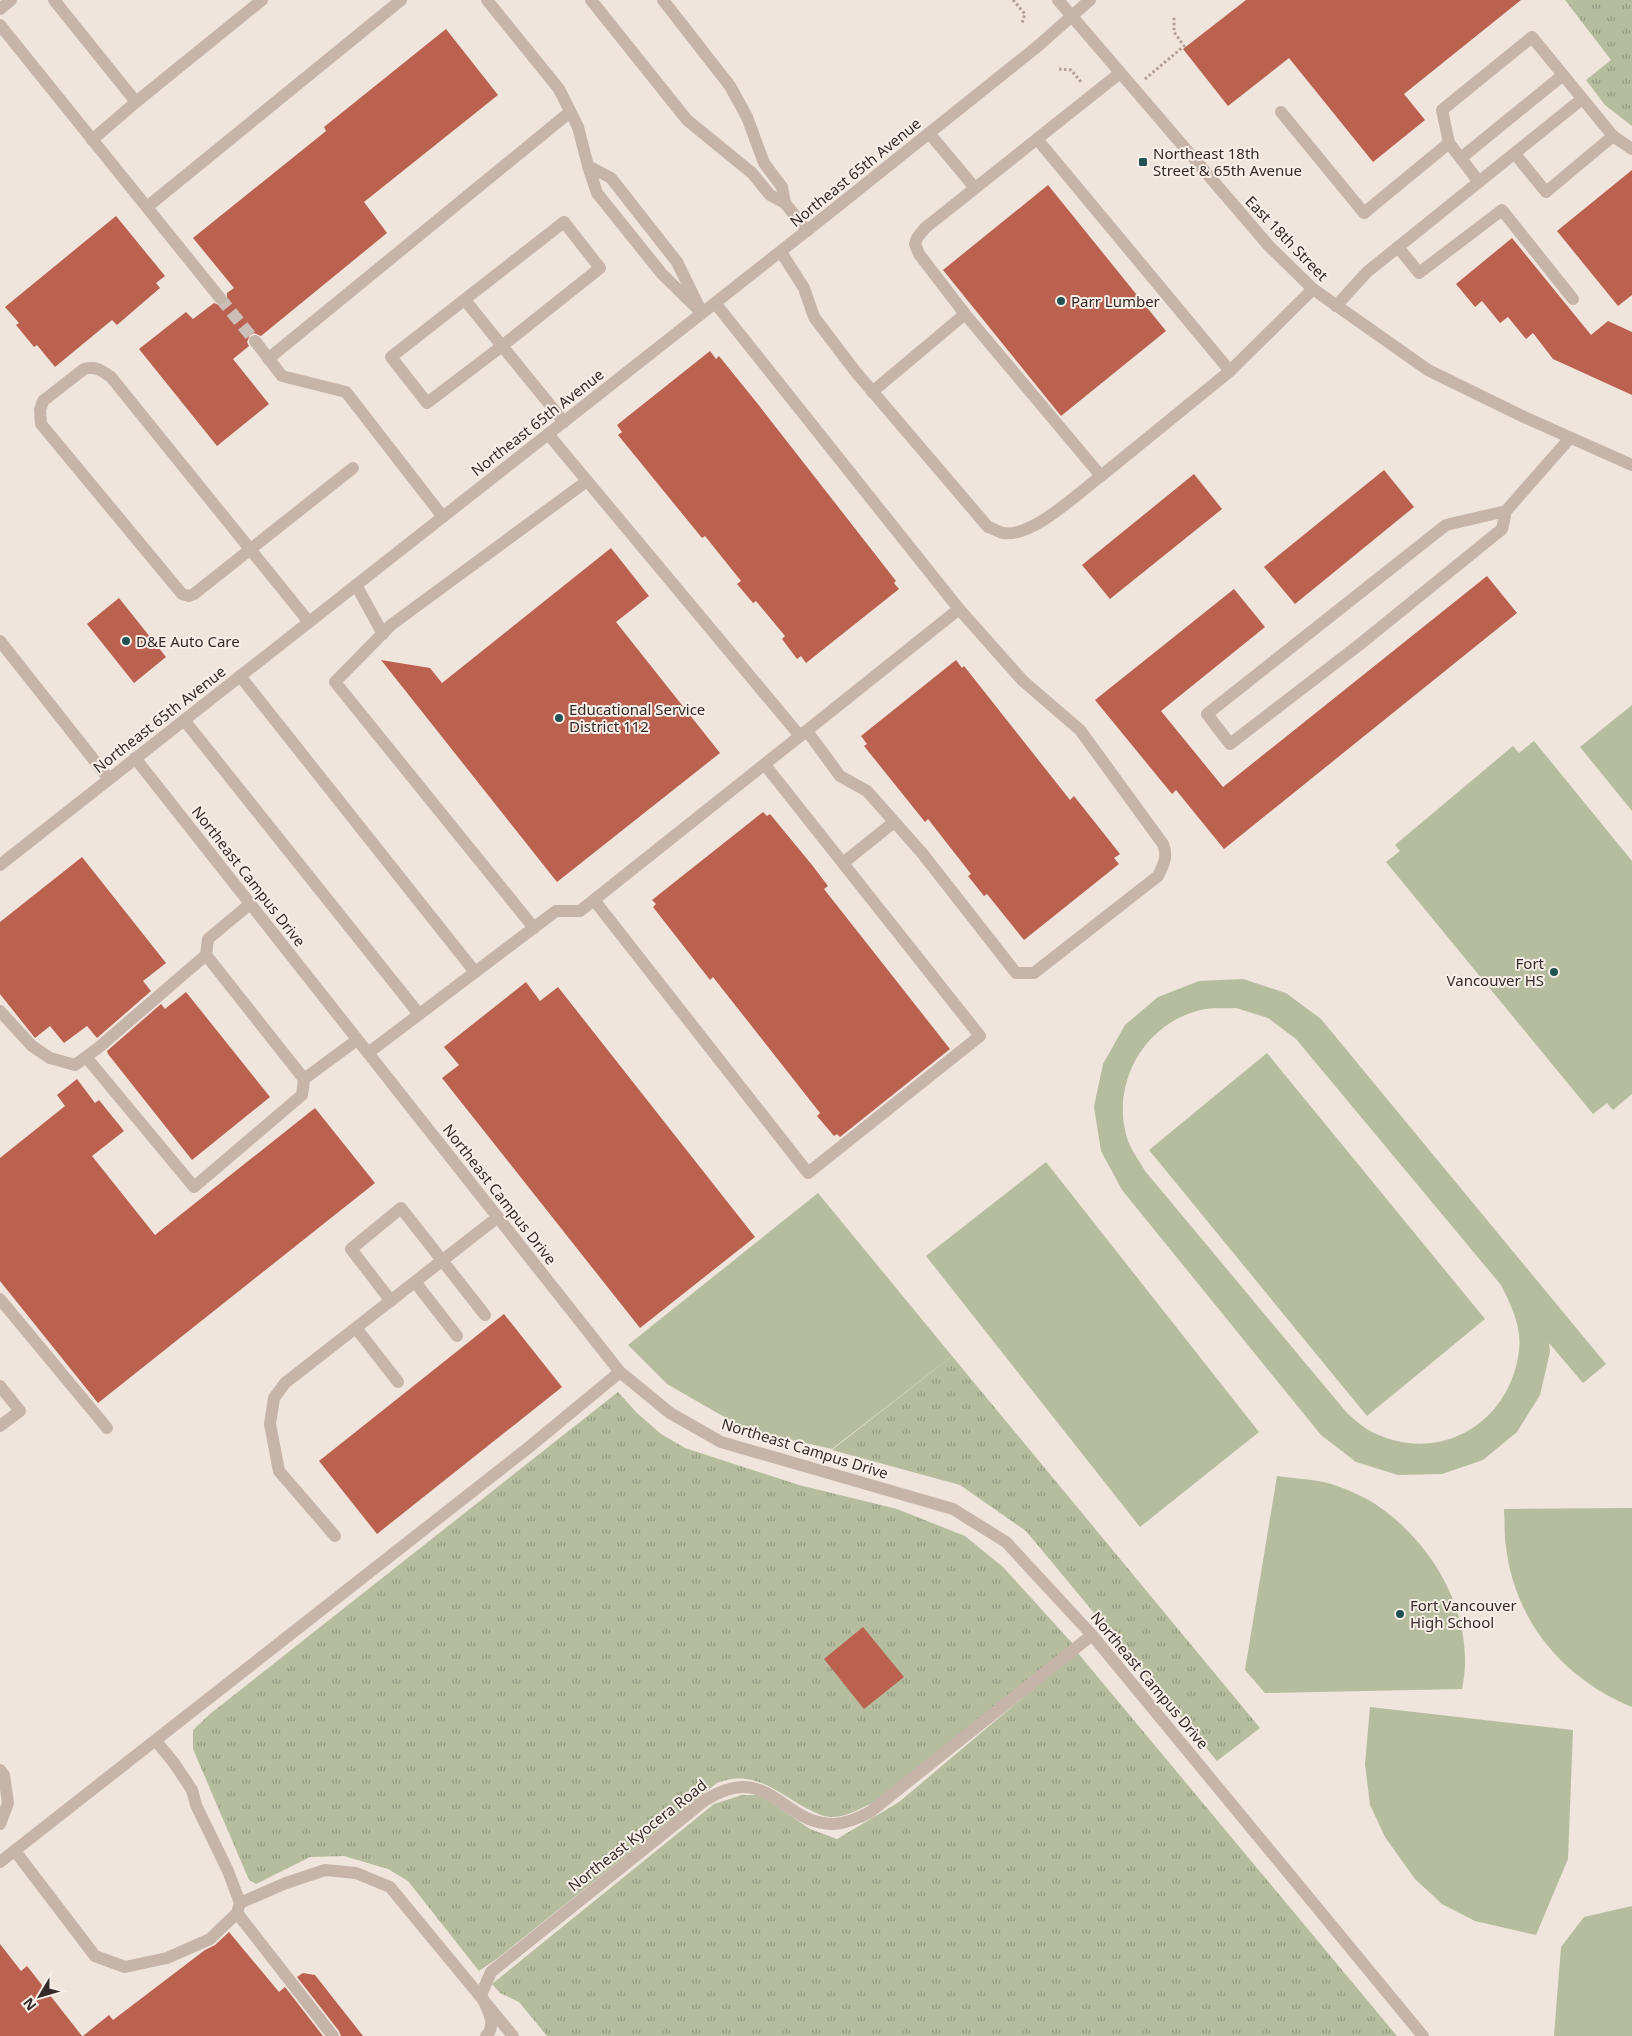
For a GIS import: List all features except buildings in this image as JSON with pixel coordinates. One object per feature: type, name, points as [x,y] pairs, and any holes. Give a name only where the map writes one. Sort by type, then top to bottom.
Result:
[{"type":"street","points":[[0,9],[11,0]]},
{"type":"street","points":[[54,0],[136,102]]},
{"type":"street","points":[[92,140],[262,0]]},
{"type":"street","points":[[147,207],[401,0]]},
{"type":"street","points":[[487,0],[559,88],[578,128],[597,193],[662,274],[702,313]]},
{"type":"street","points":[[591,0],[687,120],[752,173],[770,194],[785,203],[807,231]]},
{"type":"street","points":[[663,0],[730,86],[747,117],[764,163],[782,186],[785,203]]},
{"type":"street","name":"East 18th Street","points":[[1058,0],[1269,246],[1313,289],[1428,370],[1570,438],[1632,465]]},
{"type":"street","name":"Northeast 65th Avenue","points":[[0,865],[781,252],[1038,46],[1070,15],[1090,0]]},
{"type":"street","points":[[0,25],[220,298]]},
{"type":"street","points":[[1479,182],[1449,143],[1442,110],[1532,37],[1613,136],[1632,148]]},
{"type":"street","points":[[1101,476],[965,314],[919,254],[915,244],[925,228],[1120,73]]},
{"type":"street","points":[[1461,158],[1563,76]]},
{"type":"street","points":[[1336,306],[1367,272],[1582,99]]},
{"type":"street","points":[[268,359],[570,112]]},
{"type":"street","points":[[1281,112],[1364,213],[1449,143]]},
{"type":"street","points":[[930,133],[975,188]]},
{"type":"street","points":[[1515,154],[1546,192],[1613,136]]},
{"type":"street","points":[[1037,140],[1230,371]]},
{"type":"street","points":[[588,166],[611,178],[678,262],[702,313]]},
{"type":"street","points":[[1398,247],[1418,273],[1502,210],[1573,299]]},
{"type":"street","points":[[564,222],[600,268],[502,346],[427,404],[391,357],[564,222]]},
{"type":"street","points":[[781,252],[804,288],[814,317],[872,392],[988,527],[1003,533],[1019,531],[1038,524],[1101,476],[1230,371],[1313,289]]},
{"type":"street","points":[[465,300],[564,422]]},
{"type":"street","points":[[548,434],[840,776],[867,791],[922,853],[1016,973],[1034,973],[1158,876],[1167,853],[1163,844],[1080,730],[1023,681],[959,609],[715,303]]},
{"type":"street","points":[[872,392],[965,314]]},
{"type":"street","points":[[255,341],[282,376],[346,392],[443,517]]},
{"type":"street","points":[[309,622],[250,549],[111,377],[99,368],[84,369],[43,401],[40,410],[41,424],[182,594],[189,596],[194,594],[250,549],[353,468]]},
{"type":"street","points":[[1506,511],[1446,525],[1207,714],[1230,744],[1359,645],[1502,529],[1506,511],[1570,438]]},
{"type":"street","points":[[534,928],[335,682],[391,625],[587,481]]},
{"type":"street","points":[[356,585],[383,634]]},
{"type":"street","points":[[368,1053],[556,911],[580,911],[959,609]]},
{"type":"street","points":[[0,641],[109,779]]},
{"type":"street","points":[[240,676],[475,972]]},
{"type":"street","points":[[184,720],[419,1014]]},
{"type":"street","name":"Northeast Campus Drive","points":[[135,758],[620,1372],[670,1413],[721,1442],[953,1509],[1006,1542],[1092,1635],[1423,2036]]},
{"type":"street","points":[[594,900],[808,1173],[980,1036],[765,765]]},
{"type":"street","points":[[842,863],[894,822]]},
{"type":"street","points":[[0,1011],[32,1046],[50,1058],[75,1064],[86,1057],[206,955],[208,939],[250,904]]},
{"type":"street","points":[[86,1057],[194,1187],[302,1095],[304,1079],[206,955]]},
{"type":"street","points":[[304,1079],[357,1040]]},
{"type":"street","points":[[391,1301],[351,1249],[401,1208],[485,1315]]},
{"type":"street","points":[[334,1536],[279,1471],[270,1424],[274,1398],[285,1383],[498,1217]]},
{"type":"street","points":[[415,1282],[457,1336]]},
{"type":"street","points":[[0,1299],[107,1428]]},
{"type":"street","points":[[356,1328],[398,1382]]},
{"type":"street","points":[[0,1862],[528,1448],[620,1372]]},
{"type":"street","points":[[0,1386],[20,1411],[0,1426]]},
{"type":"street","name":"Northeast Kyocera Road","points":[[481,1995],[491,1972],[704,1801],[720,1791],[738,1786],[756,1788],[815,1821],[834,1824],[853,1821],[870,1812],[1092,1635]]},
{"type":"street","points":[[156,1741],[192,1790],[196,1805],[224,1864],[238,1908],[333,2036]]},
{"type":"street","points":[[0,1770],[4,1775],[8,1803],[0,1824]]},
{"type":"street","points":[[15,1851],[96,1956],[125,1967],[167,1958],[210,1939],[238,1908],[286,1883],[326,1870],[356,1874],[390,1887],[513,2036]]},
{"type":"street","points":[[481,1995],[492,2023],[486,2036]]},
{"type":"path","points":[[1013,0],[1025,14],[1022,23]]},
{"type":"path","points":[[1133,88],[1184,46],[1174,32],[1174,16]]},
{"type":"path","points":[[1059,69],[1071,70],[1092,95]]},
{"type":"green space","points":[[1565,0],[1632,0],[1632,126],[1605,105],[1586,80],[1611,60]]},
{"type":"green space","points":[[1632,705],[1632,811],[1580,747]]},
{"type":"green space","name":"Fort Vancouver HS","points":[[1534,741],[1632,861],[1632,1094],[1613,1110],[1607,1103],[1593,1114],[1386,862],[1400,851],[1395,845],[1513,746],[1519,753]]},
{"type":"green space","points":[[1243,979],[1286,993],[1321,1019],[1606,1364],[1583,1383],[1549,1343],[1550,1352],[1540,1395],[1517,1432],[1483,1460],[1442,1474],[1398,1475],[1356,1462],[1321,1435],[1122,1190],[1101,1151],[1094,1107],[1103,1064],[1125,1025],[1158,997],[1199,981]],"holes":[[[1236,1008],[1268,1018],[1296,1039],[1501,1285],[1505,1293],[1515,1316],[1519,1333],[1519,1350],[1513,1376],[1502,1398],[1487,1416],[1469,1430],[1447,1440],[1424,1444],[1399,1442],[1374,1433],[1347,1413],[1145,1171],[1128,1141],[1123,1120],[1123,1099],[1128,1078],[1136,1059],[1148,1042],[1163,1028],[1181,1017],[1210,1009]]]},
{"type":"green space","points":[[1267,1053],[1485,1319],[1367,1416],[1149,1150]]},
{"type":"green space","points":[[1046,1162],[1259,1432],[1140,1527],[926,1256]]},
{"type":"green space","points":[[818,1193],[952,1356],[832,1449],[747,1430],[667,1384],[628,1345]]},
{"type":"green space","points":[[952,1356],[1260,1728],[1217,1761],[1026,1531],[960,1485],[832,1450]]},
{"type":"green space","points":[[618,1392],[637,1413],[661,1434],[685,1448],[799,1485],[897,1509],[965,1536],[1003,1567],[1072,1643],[1065,1653],[872,1803],[853,1812],[837,1817],[821,1815],[774,1789],[753,1780],[730,1779],[717,1783],[498,1958],[479,1971],[408,1881],[388,1869],[344,1856],[310,1857],[256,1884],[249,1880],[193,1749],[193,1730],[210,1714]]},
{"type":"green space","points":[[1277,1476],[1323,1482],[1359,1495],[1378,1506],[1399,1522],[1417,1541],[1434,1563],[1447,1586],[1457,1611],[1463,1636],[1465,1663],[1462,1689],[1265,1693],[1245,1670]]},
{"type":"green space","points":[[1632,1508],[1632,1707],[1607,1695],[1585,1681],[1547,1645],[1532,1623],[1520,1600],[1511,1574],[1505,1542],[1504,1509]]},
{"type":"green space","points":[[1077,1652],[1397,2036],[547,2036],[519,2002],[500,1993],[492,1984],[714,1804],[742,1795],[760,1795],[810,1829],[837,1839],[899,1802]]},
{"type":"green space","points":[[1370,1707],[1573,1730],[1568,1859],[1536,1935],[1475,1921],[1442,1904],[1415,1879],[1385,1837],[1370,1805],[1365,1764]]},
{"type":"green space","points":[[1632,1906],[1632,2036],[1554,2036],[1561,1947],[1584,1917]]},
{"type":"tunnel","points":[[220,298],[255,341]]},
{"type":"place","name":"Northeast 18th Street & 65th Avenue","points":[[1143,162]]},
{"type":"place","name":"Parr Lumber","points":[[1061,301]]},
{"type":"place","name":"D&E Auto Care","points":[[126,641]]},
{"type":"place","name":"Educational Service District 112","points":[[559,718]]},
{"type":"place","name":"Fort Vancouver HS","points":[[1554,972]]},
{"type":"place","name":"Fort Vancouver High School","points":[[1400,1614]]}]
